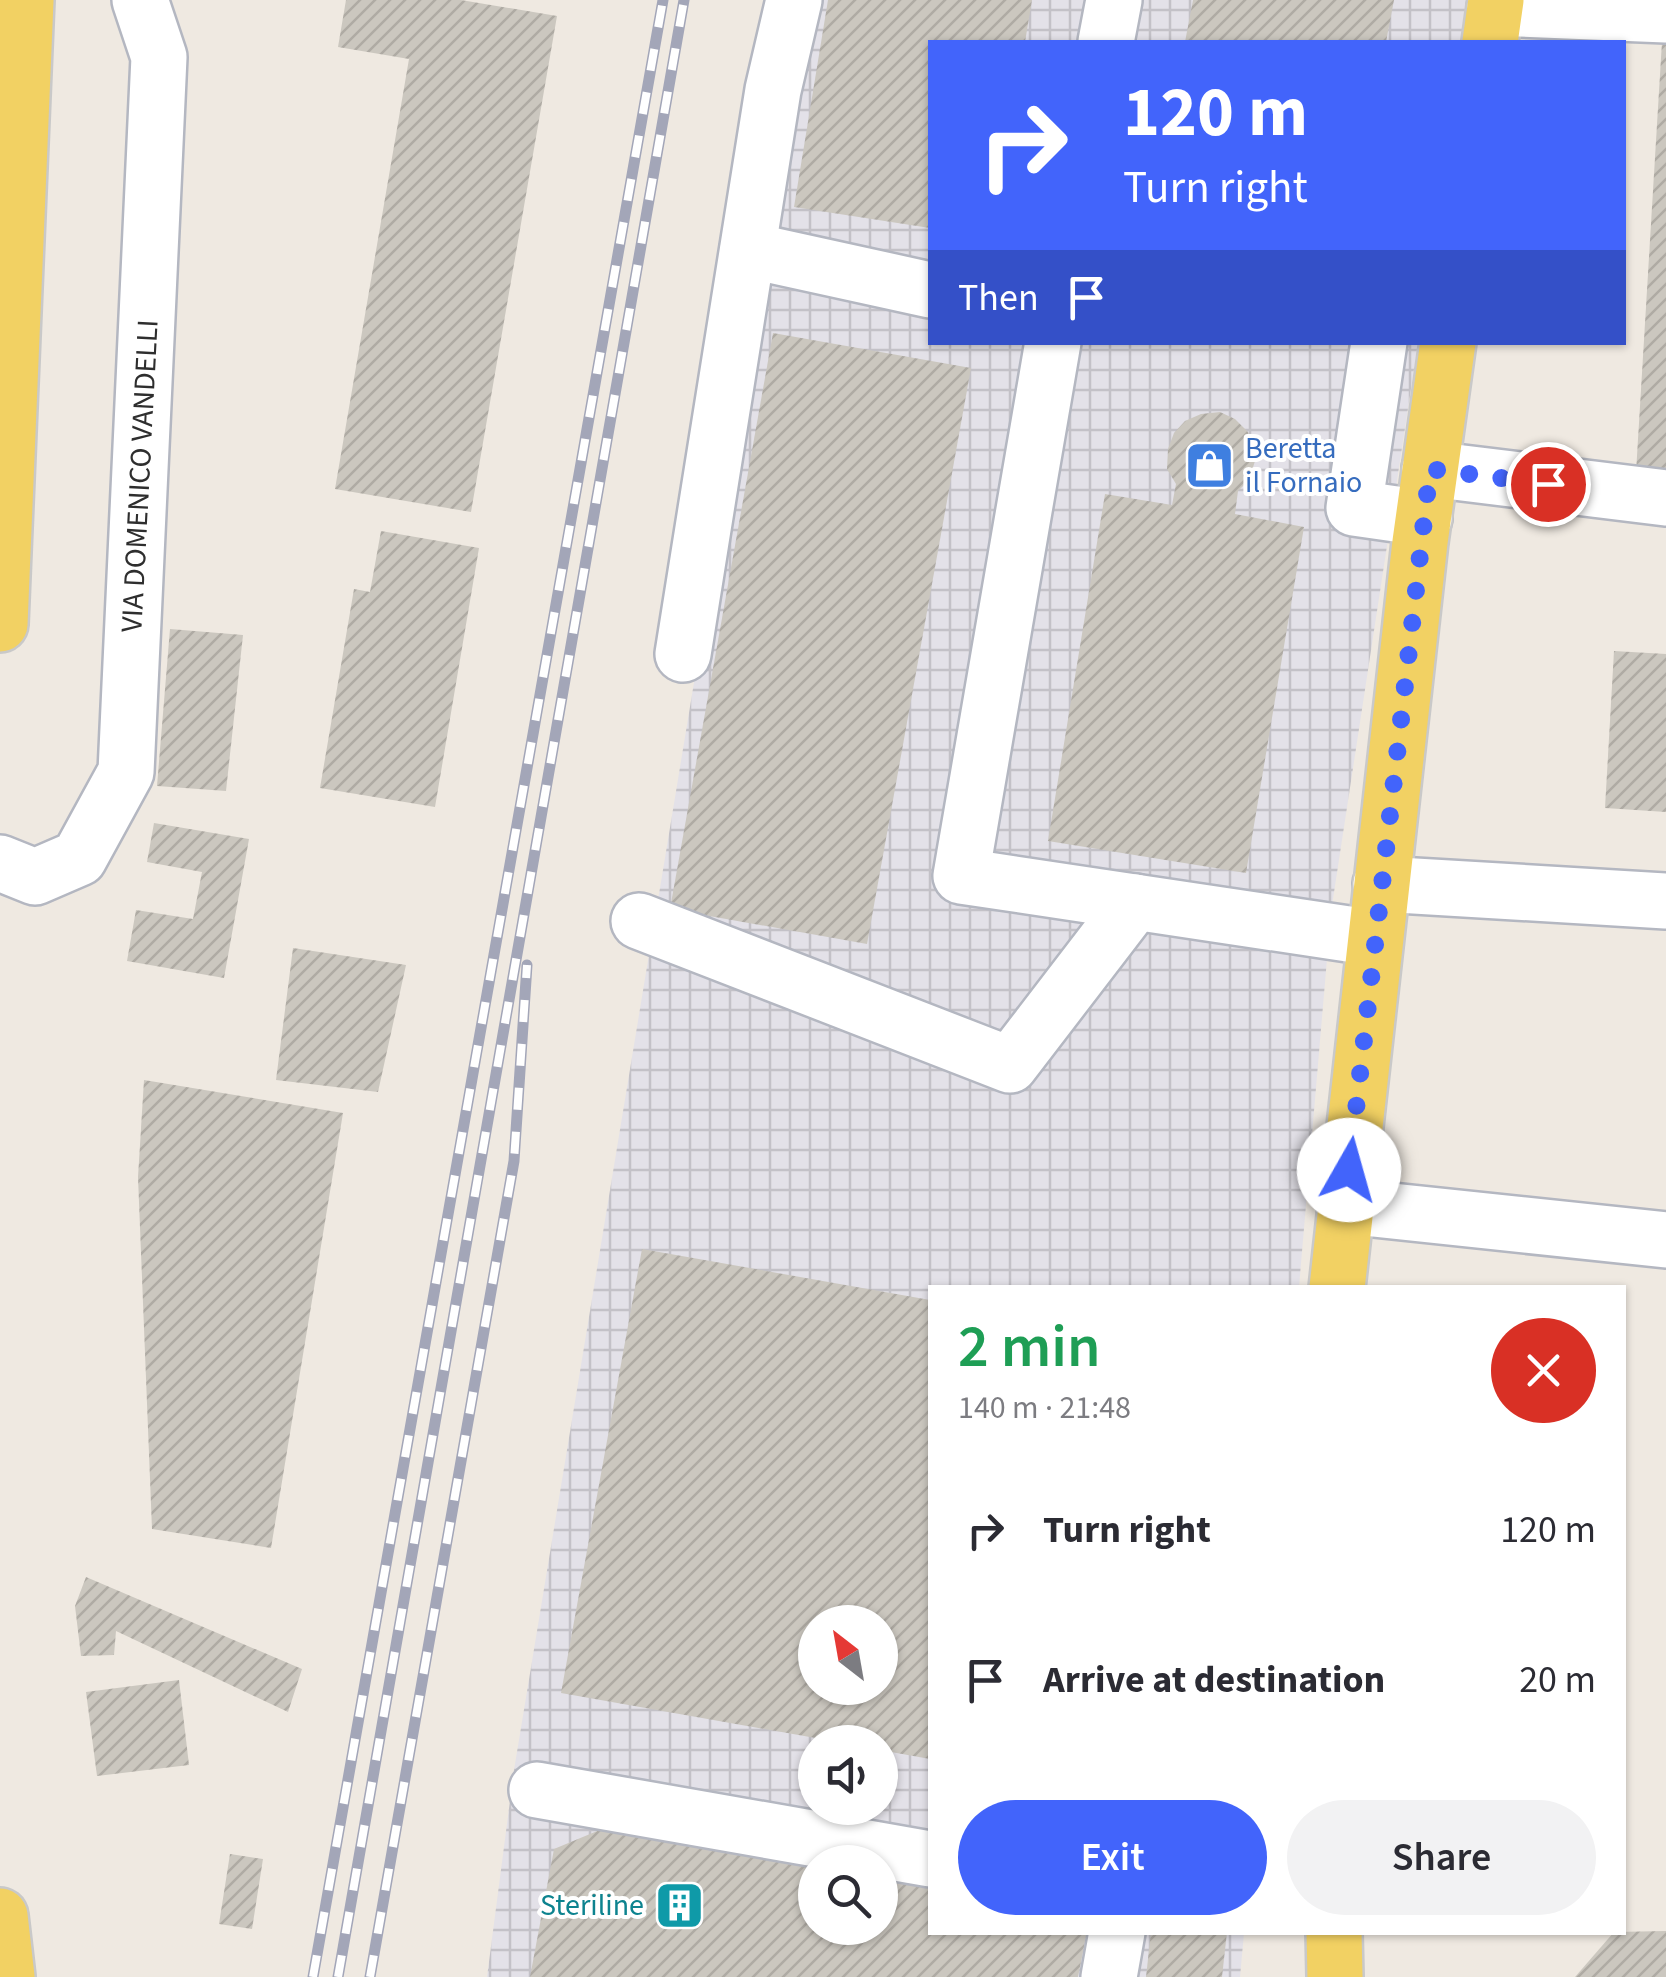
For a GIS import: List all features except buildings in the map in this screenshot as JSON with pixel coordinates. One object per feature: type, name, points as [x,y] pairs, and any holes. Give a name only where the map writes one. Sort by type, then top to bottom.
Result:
[{"type":"main road","points":[[0,624],[26,0]]},
{"type":"main road","points":[[1338,1274],[1427,493],[1448,345]]},
{"type":"main road","points":[[0,1916],[8,1977]]},
{"type":"main road","points":[[1334,1935],[1335,1977]]},
{"type":"lane","name":"VIA DOMENICO VANDELLI","points":[[0,863],[35,877],[78,858],[126,772],[159,58],[140,0]]},
{"type":"lane","points":[[682,654],[774,90],[794,0]]},
{"type":"lane","points":[[1106,40],[1114,0]]},
{"type":"lane","points":[[1494,17],[1666,15]]},
{"type":"lane","points":[[748,250],[928,290]]},
{"type":"lane","points":[[1052,345],[961,876],[1375,938]]},
{"type":"lane","points":[[1379,345],[1354,508],[1427,493],[1666,498]]},
{"type":"lane","points":[[1382,884],[1666,902]]},
{"type":"lane","points":[[640,921],[1010,1065],[1135,902]]},
{"type":"lane","points":[[1344,1206],[1666,1240]]},
{"type":"lane","points":[[537,1790],[928,1859]]},
{"type":"lane","points":[[1109,1977],[1117,1935]]},
{"type":"shaded area","points":[[807,0],[1470,0],[1463,40],[928,40],[928,345],[1418,345],[1331,912],[1299,1285],[928,1285],[928,1935],[1244,1935],[1240,1977],[487,1977],[514,1770]]},
{"type":"railway","points":[[313,1977],[663,0]]},
{"type":"railway","points":[[338,1977],[684,0]]},
{"type":"railway","points":[[370,1977],[514,1161],[527,965]]},
{"type":"place","name":"Beretta il Fornaio","points":[[1210,465]]},
{"type":"place","name":"Steriline","points":[[679,1905]]},
{"type":"route","points":[[1349,1170],[1430,469],[1548,484]]}]
